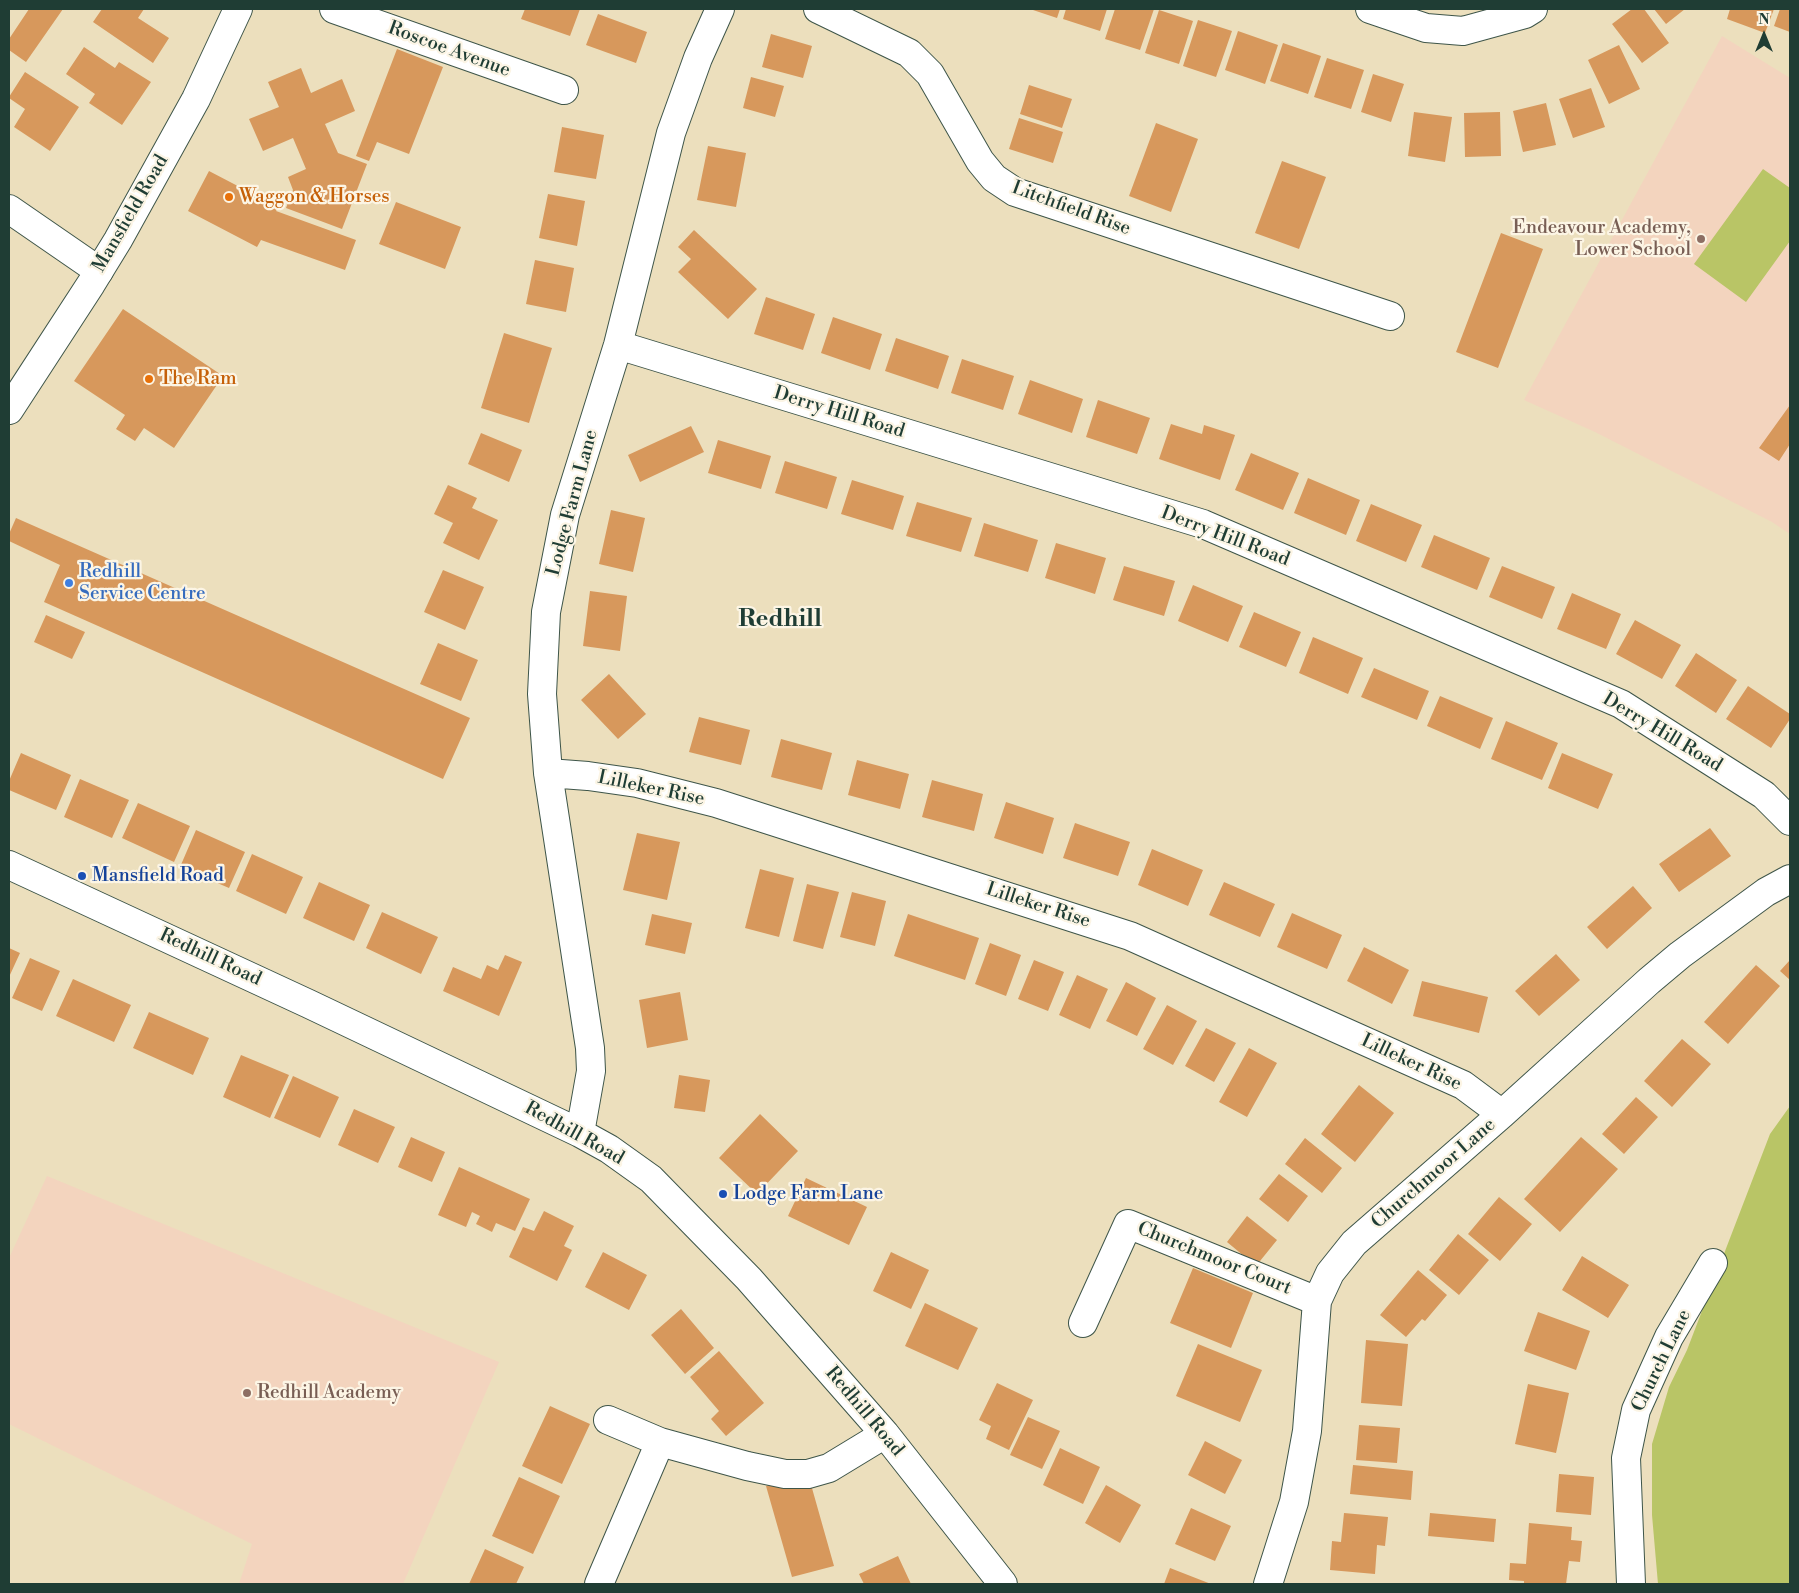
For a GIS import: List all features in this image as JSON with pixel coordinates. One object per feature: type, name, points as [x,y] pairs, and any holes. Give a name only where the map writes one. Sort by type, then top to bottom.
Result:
[{"type":"main road","name":"Mansfield Road","points":[[9,410],[99,271],[196,99],[238,9]]},
{"type":"main road","name":"Roscoe Avenue","points":[[334,9],[564,90]]},
{"type":"main road","name":"Lodge Farm Lane","points":[[580,1133],[591,1071],[590,1048],[548,773],[542,694],[546,612],[565,515],[618,345],[672,133],[698,58],[720,9]]},
{"type":"main road","name":"Litchfield Rise","points":[[818,9],[909,53],[930,74],[980,161],[994,178],[1016,192],[1390,316]]},
{"type":"main road","points":[[1370,9],[1426,28],[1463,31],[1525,14],[1533,9]]},
{"type":"main road","points":[[9,209],[99,271]]},
{"type":"main road","name":"Derry Hill Road","points":[[618,345],[1203,524],[1620,704],[1764,795],[1790,821]]},
{"type":"main road","name":"Lilleker Rise","points":[[548,773],[637,783],[716,803],[1130,936],[1463,1085],[1502,1114]]},
{"type":"main road","name":"Redhill Road","points":[[9,865],[580,1133],[609,1149],[651,1179],[749,1279],[885,1434],[1003,1584]]},
{"type":"main road","name":"Churchmoor Lane","points":[[1268,1584],[1294,1502],[1307,1432],[1317,1301],[1330,1274],[1354,1243],[1502,1114],[1649,981],[1680,955],[1766,892],[1790,879]]},
{"type":"main road","name":"Churchmoor Court","points":[[1083,1323],[1128,1224],[1317,1301]]},
{"type":"main road","name":"Church Lane","points":[[1631,1584],[1626,1458],[1636,1410],[1669,1337],[1714,1263]]},
{"type":"main road","points":[[608,1420],[660,1442],[747,1466],[785,1474],[808,1474],[829,1468],[885,1434]]},
{"type":"main road","points":[[599,1584],[660,1442]]},
{"type":"shaded area","name":"Endeavour Academy, Lower School","points":[[1722,36],[1790,78],[1790,534],[1772,522],[1595,432],[1524,400]]},
{"type":"shaded area","name":"Redhill Academy","points":[[47,1176],[499,1362],[403,1584],[239,1584],[252,1544],[9,1424],[9,1258]]},
{"type":"green space","points":[[1763,169],[1790,188],[1790,241],[1746,302],[1694,264]]},
{"type":"green space","points":[[1790,1106],[1790,1584],[1658,1584],[1652,1515],[1652,1444],[1669,1387],[1687,1350],[1770,1134]]},
{"type":"building","points":[[29,9],[63,9],[26,62],[9,50],[9,39]]},
{"type":"building","points":[[102,9],[144,9],[138,18],[169,38],[153,63],[93,22]]},
{"type":"building","points":[[525,9],[580,9],[570,36],[521,19]]},
{"type":"building","points":[[1030,9],[1060,9],[1057,18]]},
{"type":"building","points":[[1066,9],[1107,9],[1100,31],[1063,19]]},
{"type":"building","points":[[1115,9],[1154,9],[1140,50],[1105,39]]},
{"type":"building","points":[[1632,9],[1644,9],[1669,43],[1642,63],[1612,24]]},
{"type":"building","points":[[1654,9],[1685,9],[1666,24]]},
{"type":"building","points":[[1730,9],[1774,9],[1765,33],[1727,19]]},
{"type":"building","points":[[1780,9],[1790,9],[1790,32],[1774,26]]},
{"type":"building","points":[[1159,10],[1193,21],[1179,64],[1145,53]]},
{"type":"building","points":[[598,14],[647,32],[636,63],[586,45]]},
{"type":"building","points":[[1198,20],[1232,31],[1216,77],[1183,66]]},
{"type":"building","points":[[1238,31],[1278,45],[1265,84],[1225,70]]},
{"type":"building","points":[[771,34],[812,46],[803,78],[762,67]]},
{"type":"building","points":[[1283,43],[1321,56],[1308,94],[1270,81]]},
{"type":"building","points":[[1619,45],[1640,89],[1609,104],[1588,60]]},
{"type":"building","points":[[84,47],[115,68],[119,62],[151,82],[122,125],[89,103],[95,94],[66,74]]},
{"type":"building","points":[[397,49],[443,67],[409,154],[377,142],[369,161],[356,156]]},
{"type":"building","points":[[1327,58],[1364,70],[1351,109],[1314,97]]},
{"type":"building","points":[[301,68],[311,93],[342,79],[355,111],[325,124],[338,153],[367,164],[342,229],[286,208],[293,190],[288,177],[306,169],[293,138],[263,151],[249,119],[279,107],[268,82]]},
{"type":"building","points":[[25,72],[79,107],[50,151],[14,127],[25,109],[9,97]]},
{"type":"building","points":[[1373,74],[1404,84],[1391,122],[1361,112]]},
{"type":"building","points":[[751,77],[784,86],[775,117],[743,108]]},
{"type":"building","points":[[1029,85],[1072,99],[1062,128],[1020,114]]},
{"type":"building","points":[[1591,88],[1605,127],[1573,138],[1559,99]]},
{"type":"building","points":[[1546,103],[1556,145],[1523,152],[1513,111]]},
{"type":"building","points":[[1414,112],[1452,117],[1445,162],[1408,156]]},
{"type":"building","points":[[1500,112],[1501,156],[1465,157],[1464,113]]},
{"type":"building","points":[[1019,118],[1063,132],[1053,163],[1009,149]]},
{"type":"building","points":[[1156,123],[1198,139],[1171,212],[1129,196]]},
{"type":"building","points":[[562,127],[604,135],[596,179],[554,172]]},
{"type":"building","points":[[708,146],[746,153],[736,207],[697,200]]},
{"type":"building","points":[[1282,161],[1326,177],[1299,249],[1255,233]]},
{"type":"building","points":[[209,171],[278,207],[276,211],[356,240],[345,270],[261,240],[257,247],[188,211]]},
{"type":"building","points":[[548,194],[585,201],[577,246],[539,238]]},
{"type":"building","points":[[396,202],[461,227],[445,269],[379,244]]},
{"type":"building","points":[[694,230],[757,289],[728,319],[678,272],[691,259],[678,247]]},
{"type":"building","points":[[1501,233],[1543,249],[1498,368],[1456,352]]},
{"type":"building","points":[[535,260],[574,268],[566,312],[526,304]]},
{"type":"building","points":[[766,297],[815,314],[803,350],[754,334]]},
{"type":"building","name":"The Ram","points":[[123,309],[223,376],[174,448],[144,428],[135,441],[116,429],[125,415],[74,381]]},
{"type":"building","points":[[833,317],[882,334],[870,370],[821,353]]},
{"type":"building","points":[[504,333],[552,348],[529,423],[481,408]]},
{"type":"building","points":[[896,338],[949,356],[938,389],[885,371]]},
{"type":"building","points":[[962,359],[1014,376],[1003,410],[951,393]]},
{"type":"building","points":[[1030,380],[1083,399],[1072,433],[1018,414]]},
{"type":"building","points":[[1098,400],[1150,418],[1137,454],[1086,437]]},
{"type":"building","points":[[1790,405],[1790,444],[1779,461],[1759,448]]},
{"type":"building","points":[[1171,424],[1202,434],[1204,425],[1235,435],[1220,480],[1159,459]]},
{"type":"building","points":[[691,426],[704,452],[640,482],[628,455]]},
{"type":"building","points":[[481,433],[522,450],[509,482],[468,464]]},
{"type":"building","points":[[718,440],[771,456],[761,489],[708,473]]},
{"type":"building","points":[[1251,453],[1299,473],[1283,510],[1235,490]]},
{"type":"building","points":[[785,461],[837,477],[827,509],[775,493]]},
{"type":"building","points":[[1308,478],[1360,500],[1346,535],[1294,513]]},
{"type":"building","points":[[852,480],[904,496],[893,530],[841,514]]},
{"type":"building","points":[[448,485],[477,498],[472,508],[498,520],[479,560],[443,543],[453,523],[434,514]]},
{"type":"building","points":[[917,502],[972,518],[961,552],[906,536]]},
{"type":"building","points":[[1371,504],[1422,525],[1406,562],[1356,541]]},
{"type":"building","points":[[611,510],[645,518],[633,572],[599,564]]},
{"type":"building","points":[[16,518],[470,718],[443,779],[44,602],[60,565],[9,541],[9,534]]},
{"type":"building","points":[[984,523],[1038,540],[1028,572],[974,556]]},
{"type":"building","points":[[1434,535],[1490,558],[1477,590],[1421,567]]},
{"type":"building","points":[[1056,543],[1106,558],[1095,594],[1045,578]]},
{"type":"building","points":[[1124,566],[1175,581],[1164,616],[1113,600]]},
{"type":"building","points":[[1502,566],[1555,587],[1542,619],[1489,597]]},
{"type":"building","points":[[443,570],[484,587],[465,630],[424,612]]},
{"type":"building","points":[[1193,585],[1243,606],[1228,642],[1178,621]]},
{"type":"building","points":[[590,591],[627,596],[620,651],[583,646]]},
{"type":"building","points":[[1572,593],[1621,614],[1606,649],[1557,629]]},
{"type":"building","points":[[1254,612],[1301,632],[1286,667],[1239,647]]},
{"type":"building","points":[[46,615],[85,632],[72,659],[34,642]]},
{"type":"building","points":[[1635,620],[1681,645],[1662,679],[1616,654]]},
{"type":"building","points":[[1313,637],[1363,658],[1348,694],[1299,673]]},
{"type":"building","points":[[438,643],[478,660],[461,701],[420,684]]},
{"type":"building","points":[[1696,653],[1737,680],[1716,713],[1675,686]]},
{"type":"building","points":[[1374,668],[1429,691],[1417,720],[1361,697]]},
{"type":"building","points":[[609,674],[646,714],[618,739],[581,700]]},
{"type":"building","points":[[1748,686],[1790,714],[1790,719],[1771,748],[1726,719]]},
{"type":"building","points":[[1440,696],[1493,718],[1480,749],[1427,726]]},
{"type":"building","points":[[699,717],[750,730],[741,765],[689,752]]},
{"type":"building","points":[[1506,721],[1558,743],[1542,780],[1491,759]]},
{"type":"building","points":[[781,739],[832,753],[822,790],[771,777]]},
{"type":"building","points":[[21,753],[71,775],[56,810],[9,790],[9,781]]},
{"type":"building","points":[[1562,753],[1613,774],[1598,809],[1548,788]]},
{"type":"building","points":[[857,760],[909,774],[900,809],[848,795]]},
{"type":"building","points":[[80,779],[129,800],[112,838],[64,817]]},
{"type":"building","points":[[932,780],[983,794],[974,831],[922,817]]},
{"type":"building","points":[[1006,802],[1054,818],[1043,854],[994,838]]},
{"type":"building","points":[[138,803],[190,826],[174,862],[122,838]]},
{"type":"building","points":[[1075,823],[1130,842],[1118,876],[1063,858]]},
{"type":"building","points":[[1710,828],[1731,856],[1679,892],[1659,864]]},
{"type":"building","points":[[196,830],[245,852],[229,888],[180,867]]},
{"type":"building","points":[[637,833],[680,842],[667,900],[623,890]]},
{"type":"building","points":[[1152,849],[1203,870],[1188,906],[1138,885]]},
{"type":"building","points":[[252,854],[303,877],[286,914],[236,891]]},
{"type":"building","points":[[760,869],[794,878],[779,937],[745,928]]},
{"type":"building","points":[[319,882],[370,905],[354,941],[303,918]]},
{"type":"building","points":[[1224,882],[1275,904],[1260,937],[1209,915]]},
{"type":"building","points":[[807,884],[839,892],[823,949],[793,941]]},
{"type":"building","points":[[1633,886],[1652,908],[1607,949],[1587,927]]},
{"type":"building","points":[[852,892],[886,901],[875,946],[840,937]]},
{"type":"building","points":[[382,912],[438,937],[421,974],[366,948]]},
{"type":"building","points":[[1292,913],[1342,935],[1327,969],[1277,947]]},
{"type":"building","points":[[652,914],[692,923],[685,954],[645,945]]},
{"type":"building","points":[[908,914],[979,938],[965,980],[894,956]]},
{"type":"building","points":[[990,943],[1021,955],[1006,996],[975,984]]},
{"type":"building","points":[[1364,947],[1409,970],[1392,1004],[1347,981]]},
{"type":"building","points":[[9,948],[20,953],[9,977]]},
{"type":"building","points":[[1556,954],[1580,980],[1539,1016],[1515,991]]},
{"type":"building","points":[[505,955],[522,962],[499,1016],[443,991],[453,967],[481,979],[487,965],[498,970]]},
{"type":"building","points":[[30,958],[60,971],[42,1011],[12,998]]},
{"type":"building","points":[[1034,960],[1064,972],[1048,1011],[1018,999]]},
{"type":"building","points":[[1790,960],[1790,980],[1780,971]]},
{"type":"building","points":[[1756,965],[1780,986],[1728,1044],[1704,1022]]},
{"type":"building","points":[[1077,975],[1108,989],[1090,1029],[1059,1015]]},
{"type":"building","points":[[73,979],[131,1005],[114,1042],[56,1016]]},
{"type":"building","points":[[1422,981],[1488,997],[1479,1033],[1413,1016]]},
{"type":"building","points":[[1126,982],[1156,998],[1137,1036],[1106,1021]]},
{"type":"building","points":[[680,992],[688,1040],[647,1048],[639,1000]]},
{"type":"building","points":[[1167,1005],[1197,1021],[1173,1065],[1143,1049]]},
{"type":"building","points":[[149,1012],[209,1038],[193,1075],[133,1048]]},
{"type":"building","points":[[1206,1028],[1236,1043],[1214,1082],[1185,1066]]},
{"type":"building","points":[[1682,1039],[1711,1064],[1672,1107],[1644,1081]]},
{"type":"building","points":[[1249,1048],[1277,1063],[1247,1117],[1219,1102]]},
{"type":"building","points":[[241,1055],[289,1075],[270,1118],[223,1097]]},
{"type":"building","points":[[679,1075],[710,1080],[705,1112],[674,1108]]},
{"type":"building","points":[[293,1076],[339,1097],[320,1138],[274,1118]]},
{"type":"building","points":[[1359,1085],[1394,1113],[1355,1162],[1321,1134]]},
{"type":"building","points":[[1636,1097],[1658,1117],[1624,1154],[1602,1134]]},
{"type":"building","points":[[354,1109],[395,1127],[378,1163],[338,1145]]},
{"type":"building","points":[[760,1114],[798,1151],[757,1194],[719,1158]]},
{"type":"building","points":[[411,1137],[445,1152],[432,1182],[398,1167]]},
{"type":"building","points":[[1581,1137],[1618,1169],[1560,1232],[1524,1199]]},
{"type":"building","points":[[1305,1138],[1342,1168],[1322,1193],[1285,1164]]},
{"type":"building","points":[[459,1167],[530,1199],[515,1231],[496,1223],[492,1232],[476,1224],[480,1216],[472,1212],[466,1227],[438,1215]]},
{"type":"building","points":[[1279,1174],[1308,1196],[1288,1222],[1259,1199]]},
{"type":"building","points":[[806,1178],[867,1207],[849,1245],[788,1216]]},
{"type":"building","points":[[1499,1197],[1532,1224],[1500,1261],[1468,1234]]},
{"type":"building","points":[[544,1211],[574,1226],[564,1246],[572,1250],[557,1281],[509,1257],[523,1227],[534,1231]]},
{"type":"building","points":[[1247,1216],[1277,1240],[1256,1266],[1227,1242]]},
{"type":"building","points":[[1458,1234],[1489,1260],[1459,1295],[1429,1270]]},
{"type":"building","points":[[603,1252],[647,1275],[629,1310],[585,1287]]},
{"type":"building","points":[[891,1252],[929,1270],[911,1309],[873,1291]]},
{"type":"building","points":[[1582,1256],[1629,1285],[1608,1318],[1562,1290]]},
{"type":"building","points":[[1193,1268],[1253,1293],[1231,1348],[1170,1323]]},
{"type":"building","points":[[1418,1270],[1447,1295],[1425,1321],[1422,1319],[1406,1337],[1380,1315]]},
{"type":"building","points":[[925,1303],[978,1328],[958,1370],[905,1346]]},
{"type":"building","points":[[681,1309],[714,1348],[685,1374],[651,1335]]},
{"type":"building","points":[[1538,1312],[1590,1331],[1576,1370],[1524,1351]]},
{"type":"building","points":[[1366,1340],[1408,1344],[1402,1406],[1361,1403]]},
{"type":"building","points":[[1198,1344],[1262,1370],[1240,1422],[1176,1396]]},
{"type":"building","points":[[719,1351],[764,1403],[726,1436],[711,1419],[719,1411],[690,1377]]},
{"type":"building","points":[[997,1383],[1033,1400],[1009,1450],[986,1439],[991,1426],[979,1420]]},
{"type":"building","points":[[1528,1384],[1569,1393],[1556,1453],[1515,1444]]},
{"type":"building","points":[[550,1406],[590,1424],[562,1484],[522,1466]]},
{"type":"building","points":[[1028,1417],[1060,1431],[1042,1469],[1010,1455]]},
{"type":"building","points":[[1359,1425],[1400,1428],[1397,1463],[1356,1460]]},
{"type":"building","points":[[1205,1441],[1242,1460],[1225,1494],[1188,1475]]},
{"type":"building","points":[[1060,1448],[1100,1467],[1083,1504],[1043,1485]]},
{"type":"building","points":[[1353,1465],[1413,1471],[1411,1500],[1350,1494]]},
{"type":"building","points":[[808,1474],[834,1566],[792,1577],[766,1486]]},
{"type":"building","points":[[1559,1474],[1594,1477],[1591,1515],[1556,1512]]},
{"type":"building","points":[[519,1477],[560,1496],[533,1554],[492,1536]]},
{"type":"building","points":[[1106,1485],[1141,1505],[1120,1543],[1085,1523]]},
{"type":"building","points":[[1191,1508],[1231,1526],[1215,1561],[1175,1544]]},
{"type":"building","points":[[1344,1513],[1388,1517],[1385,1546],[1377,1545],[1375,1574],[1330,1570],[1332,1541],[1341,1542]]},
{"type":"building","points":[[1430,1513],[1496,1519],[1494,1542],[1428,1536]]},
{"type":"building","points":[[1529,1523],[1572,1527],[1571,1540],[1582,1541],[1580,1562],[1569,1561],[1566,1584],[1524,1584],[1524,1581],[1509,1580],[1510,1563],[1526,1564]]},
{"type":"building","points":[[485,1549],[524,1567],[516,1584],[469,1584]]},
{"type":"building","points":[[898,1556],[911,1584],[864,1584],[859,1574]]},
{"type":"building","points":[[1170,1568],[1211,1584],[1164,1584]]},
{"type":"place","name":"Waggon & Horses","points":[[229,197]]},
{"type":"place","name":"Endeavour Academy, Lower School","points":[[1701,239]]},
{"type":"place","name":"The Ram","points":[[149,379]]},
{"type":"place","name":"Redhill Service Centre","points":[[69,583]]},
{"type":"place","name":"Mansfield Road","points":[[82,876]]},
{"type":"place","name":"Lodge Farm Lane","points":[[723,1194]]},
{"type":"place","name":"Redhill Academy","points":[[247,1393]]},
{"type":"district","name":"Redhill","points":[[780,620]]}]
